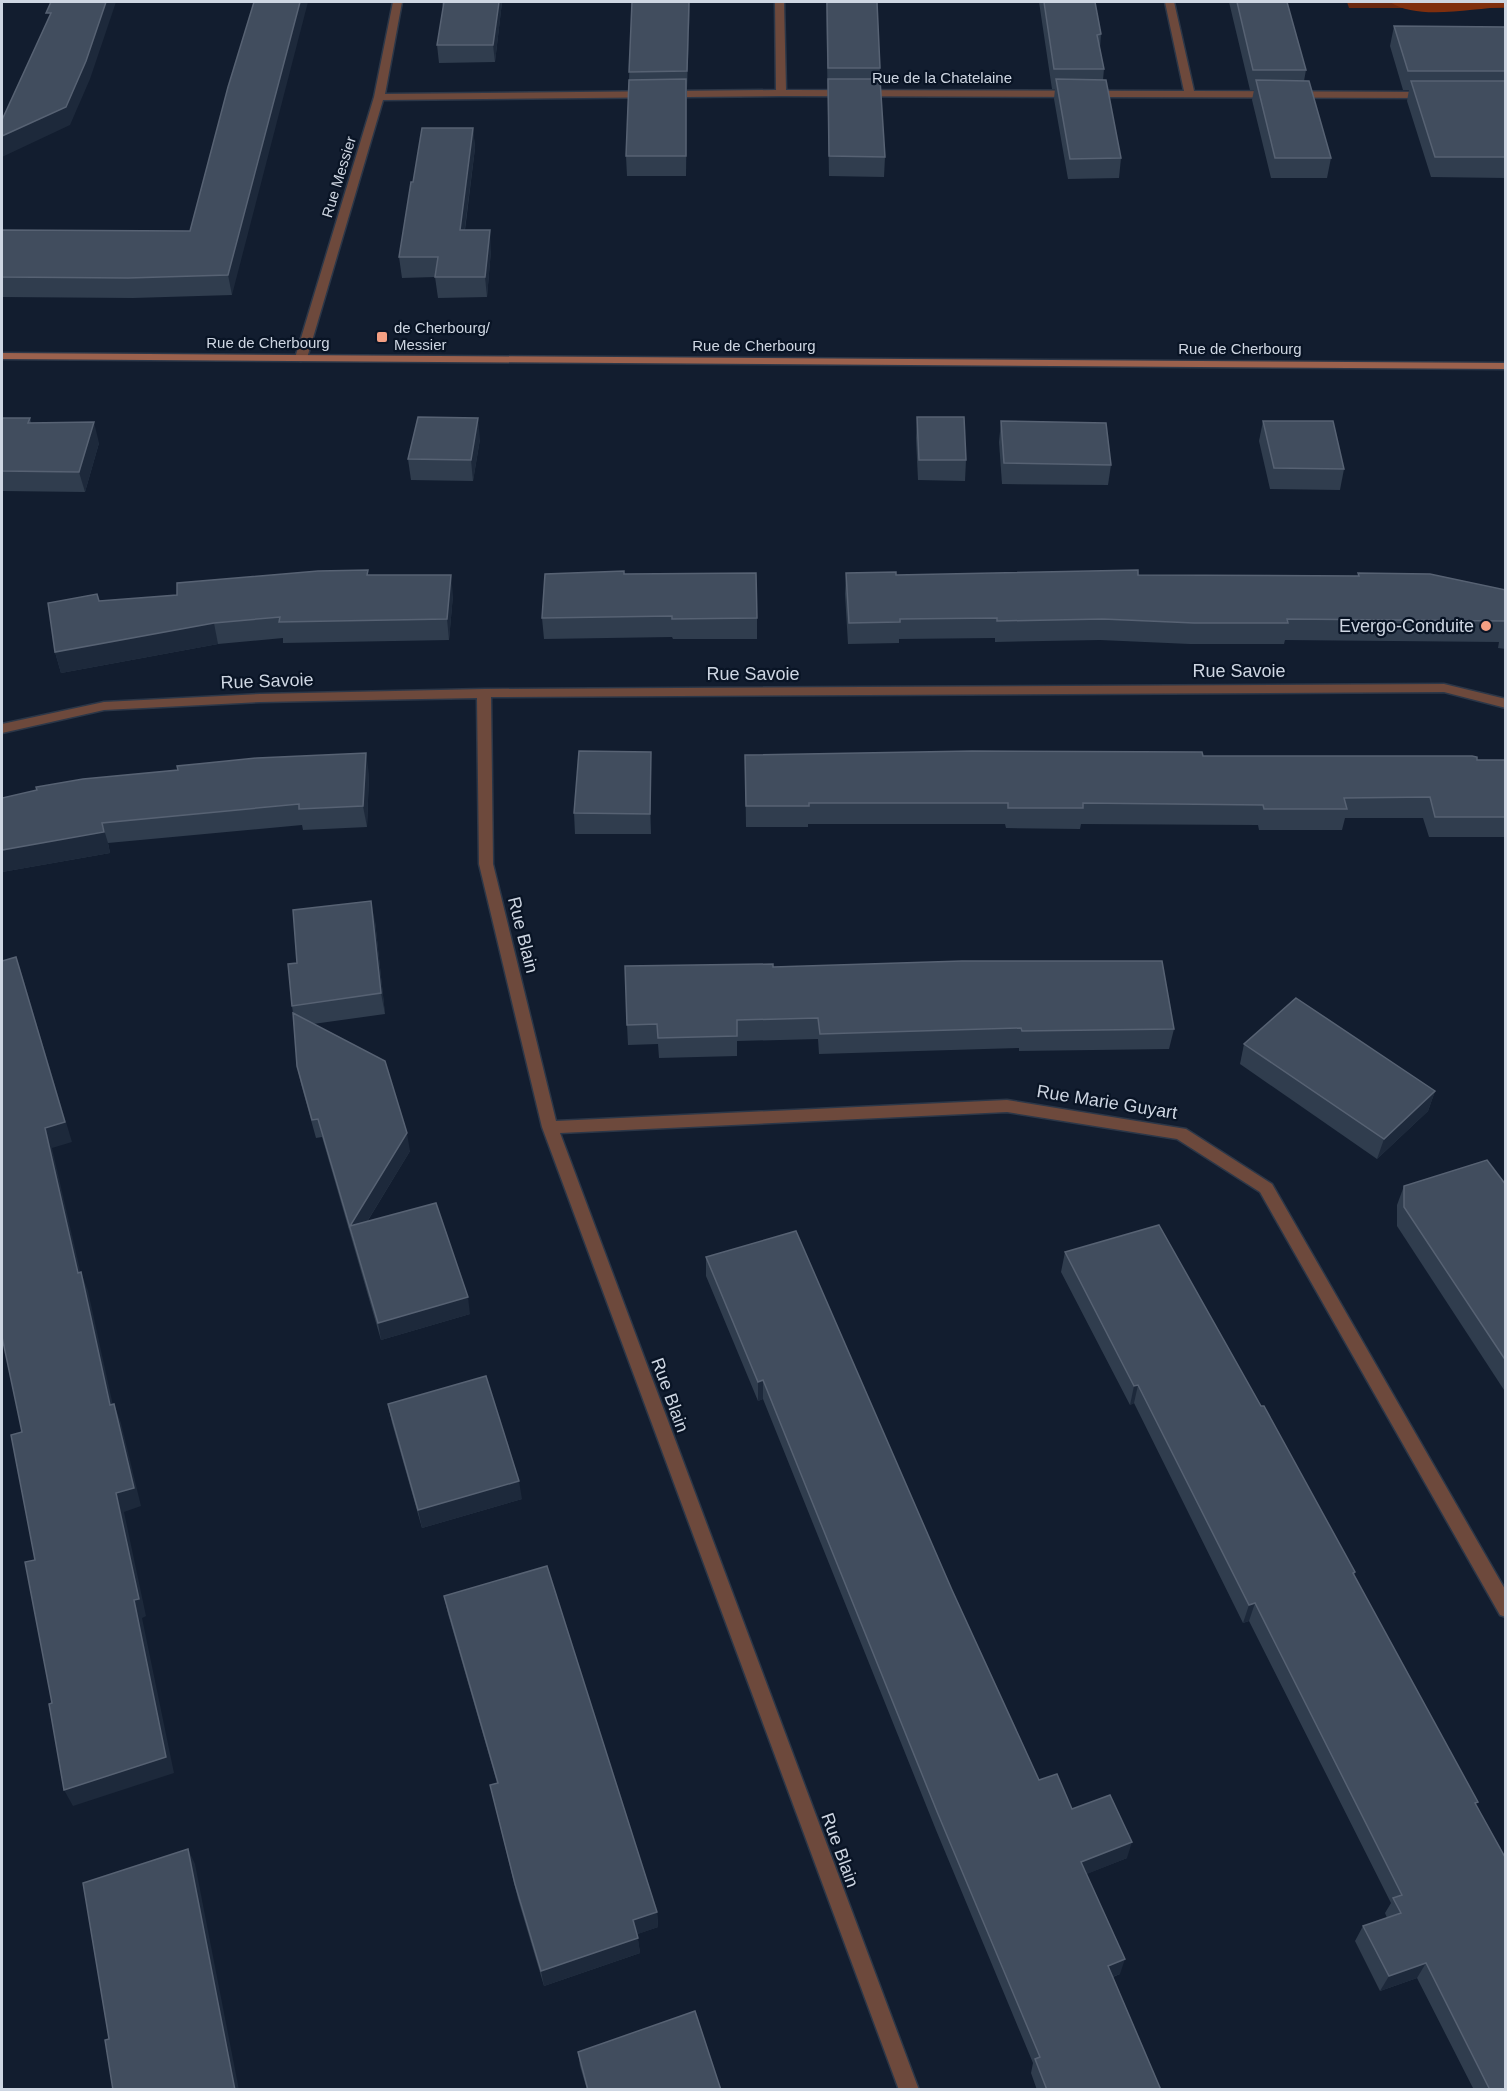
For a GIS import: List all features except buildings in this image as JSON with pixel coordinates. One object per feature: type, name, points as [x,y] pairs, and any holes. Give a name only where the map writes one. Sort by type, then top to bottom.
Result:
[{"type":"street","name":"Rue Messier","points":[[301,358],[379,97],[396,2]]},
{"type":"street","points":[[779,2],[781,93]]},
{"type":"street","points":[[1170,2],[1189,93]]},
{"type":"street","name":"Rue de la Chatelaine","points":[[379,97],[781,93],[1435,95]]},
{"type":"street","name":"Rue de Cherbourg","points":[[2,356],[1506,366]]},
{"type":"street","name":"Rue Savoie","points":[[2,728],[104,706],[260,698],[484,693],[1444,688],[1506,704]]},
{"type":"street","name":"Rue Blain","points":[[484,693],[486,864],[550,1127],[909,2090]]},
{"type":"street","name":"Rue Marie Guyart","points":[[550,1127],[1007,1106],[1181,1133],[1266,1188],[1506,1610]]},
{"type":"shaded area","points":[[1347,2],[1505,2],[1506,8],[1349,8]]},
{"type":"shaded area","points":[[1390,2],[1505,2],[1506,7],[1430,12],[1402,8]]},
{"type":"place","name":"de Cherbourg/ Messier","points":[[382,337]]},
{"type":"place","name":"Evergo-Conduite","points":[[1486,626]]}]
